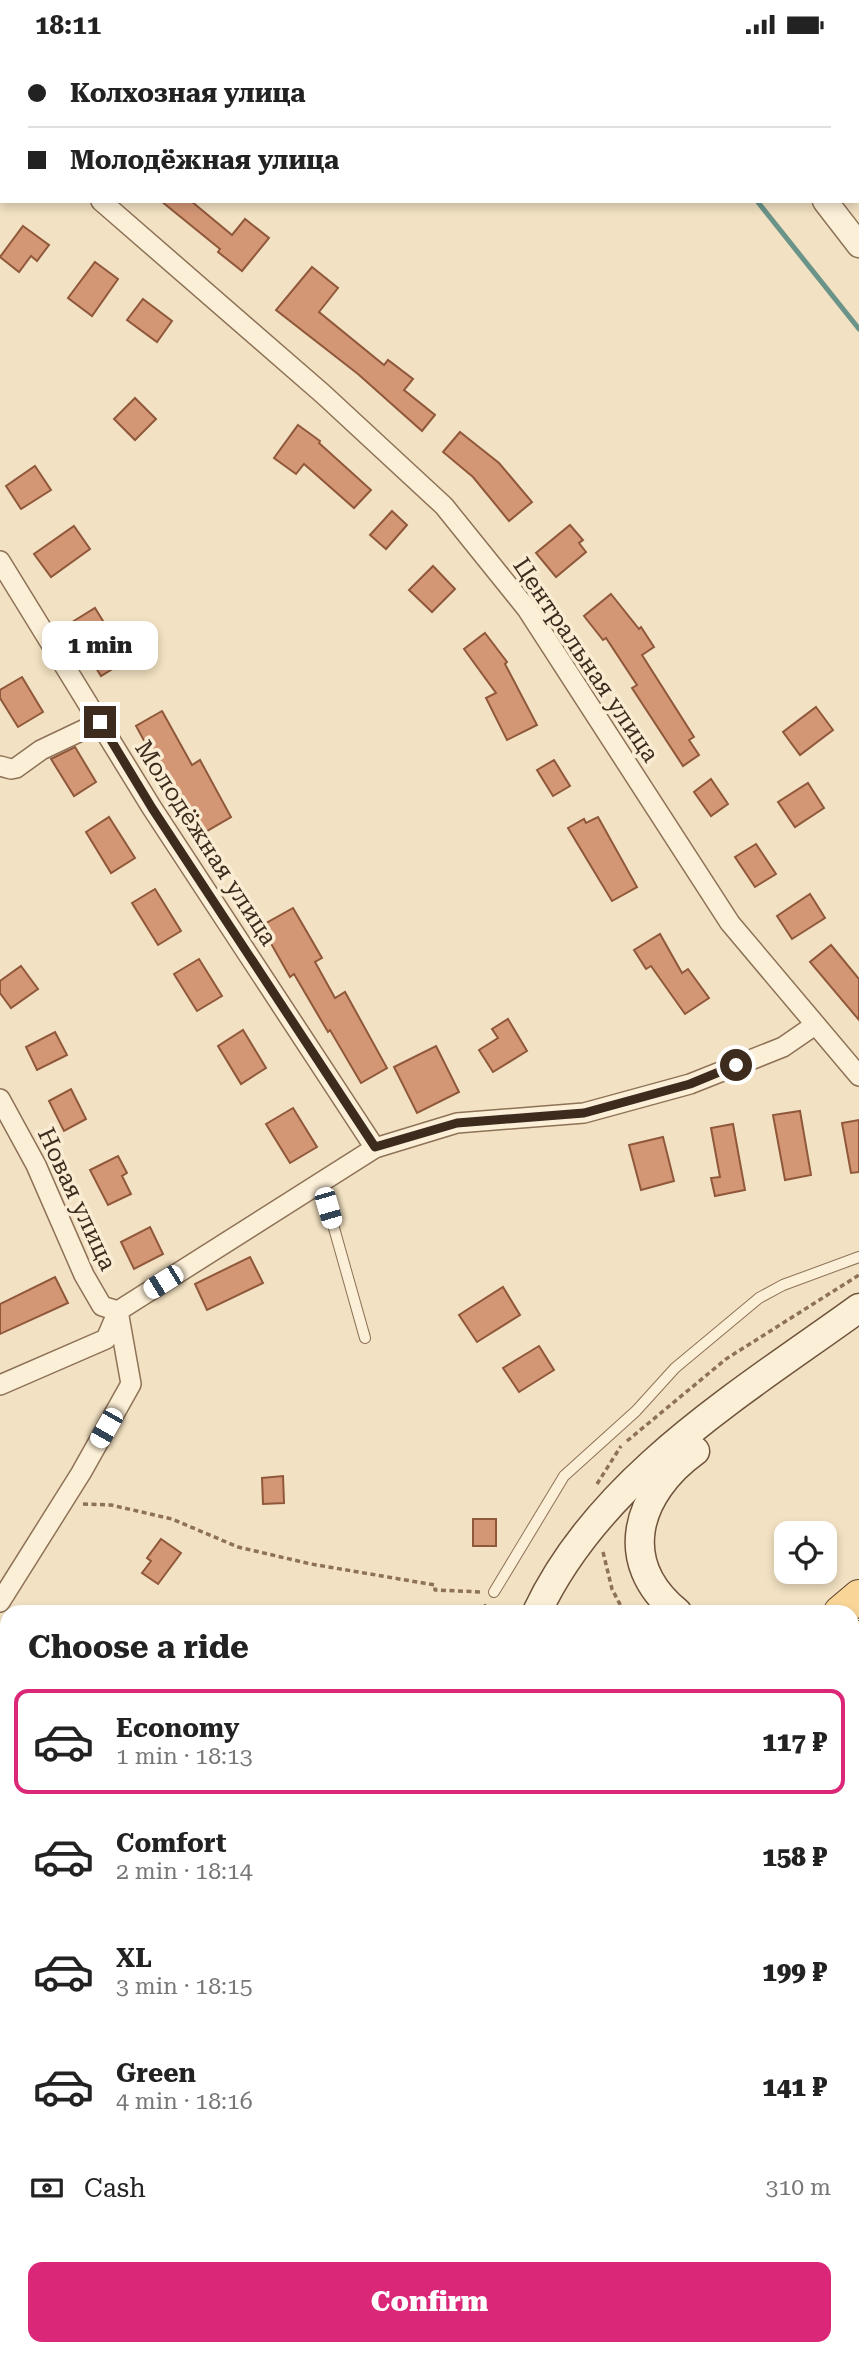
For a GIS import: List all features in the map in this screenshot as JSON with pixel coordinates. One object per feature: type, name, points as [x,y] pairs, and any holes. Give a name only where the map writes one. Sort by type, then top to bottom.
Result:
[{"type":"main road","points":[[541,1605],[590,1530],[620,1495],[684,1436],[859,1308]]},
{"type":"main road","points":[[670,1605],[647,1577],[641,1561],[639,1542],[648,1505],[667,1476],[687,1457],[859,1330]]},
{"type":"main road","points":[[644,1605],[628,1575],[625,1558],[629,1519],[643,1486],[684,1436]]},
{"type":"street","name":"Центральная улица","points":[[103,203],[323,394],[444,506],[527,609],[730,923],[859,1076]]},
{"type":"street","points":[[827,203],[859,245]]},
{"type":"street","name":"Молодёжная улица","points":[[0,561],[152,808],[375,1147]]},
{"type":"street","points":[[0,766],[16,768],[41,750],[100,722]]},
{"type":"street","points":[[0,1385],[106,1339],[118,1311],[375,1147],[457,1123],[584,1113],[690,1084],[782,1047],[815,1025]]},
{"type":"street","name":"Новая улица","points":[[0,1099],[36,1165],[83,1275],[102,1306],[118,1311]]},
{"type":"street","points":[[0,1602],[131,1384],[118,1311]]},
{"type":"lane","points":[[321,1182],[365,1338]]},
{"type":"lane","points":[[494,1592],[564,1476],[636,1411],[675,1368],[759,1298],[783,1285],[859,1257]]},
{"type":"path","points":[[591,1495],[619,1447],[683,1394],[726,1359],[859,1275]]},
{"type":"path","points":[[62,1502],[111,1506],[172,1519],[238,1547],[311,1564],[435,1585],[435,1590],[494,1592]]},
{"type":"path","points":[[590,1530],[603,1546],[604,1562],[612,1589],[620,1605]]},
{"type":"building","points":[[163,203],[193,203],[232,235],[245,219],[269,238],[242,271],[218,252],[220,249]]},
{"type":"building","points":[[23,226],[49,245],[37,261],[31,256],[19,272],[0,257]]},
{"type":"building","points":[[95,262],[118,279],[92,316],[68,298]]},
{"type":"building","points":[[312,267],[338,288],[319,312],[384,365],[388,360],[413,379],[404,390],[435,415],[422,431],[358,374],[276,310]]},
{"type":"building","points":[[143,299],[172,321],[157,342],[127,320]]},
{"type":"building","points":[[135,398],[156,419],[135,440],[114,419]]},
{"type":"building","points":[[298,425],[320,441],[319,443],[371,490],[354,508],[304,464],[296,474],[274,458]]},
{"type":"building","points":[[460,432],[499,463],[532,502],[509,521],[473,477],[443,452]]},
{"type":"building","points":[[35,466],[51,490],[21,509],[6,486]]},
{"type":"building","points":[[392,511],[407,525],[386,549],[370,535]]},
{"type":"building","points":[[570,525],[583,540],[579,543],[586,552],[556,577],[536,553]]},
{"type":"building","points":[[74,526],[90,549],[51,577],[34,554]]},
{"type":"building","points":[[433,566],[455,589],[432,612],[409,590]]},
{"type":"building","points":[[611,594],[639,629],[641,627],[654,647],[642,655],[694,737],[689,740],[699,755],[683,766],[632,688],[637,685],[606,638],[603,640],[584,616]]},
{"type":"building","points":[[95,608],[127,660],[101,676],[69,624]]},
{"type":"building","points":[[485,633],[507,662],[505,664],[537,725],[507,740],[486,698],[496,693],[464,649]]},
{"type":"building","points":[[22,677],[43,712],[18,727],[0,698],[0,690]]},
{"type":"building","points":[[816,707],[833,730],[800,755],[783,732]]},
{"type":"building","points":[[162,711],[192,765],[200,760],[231,817],[200,835],[136,726]]},
{"type":"building","points":[[75,747],[96,782],[74,796],[51,759]]},
{"type":"building","points":[[554,760],[570,786],[553,796],[537,770]]},
{"type":"building","points":[[711,779],[728,804],[711,816],[694,792]]},
{"type":"building","points":[[808,783],[824,808],[795,827],[778,802]]},
{"type":"building","points":[[109,817],[135,858],[111,873],[86,832]]},
{"type":"building","points":[[598,817],[637,887],[612,901],[568,828],[584,819],[586,823]]},
{"type":"building","points":[[756,844],[776,874],[755,887],[735,857]]},
{"type":"building","points":[[155,889],[181,931],[158,945],[132,903]]},
{"type":"building","points":[[810,894],[825,918],[792,939],[777,916]]},
{"type":"building","points":[[293,908],[322,958],[315,962],[335,998],[345,992],[387,1068],[361,1083],[294,974],[290,977],[261,926]]},
{"type":"building","points":[[660,934],[682,973],[688,969],[709,998],[685,1014],[651,966],[646,969],[634,950]]},
{"type":"building","points":[[831,945],[859,979],[859,1020],[810,962]]},
{"type":"building","points":[[199,959],[222,996],[197,1011],[174,974]]},
{"type":"building","points":[[21,966],[38,989],[11,1008],[0,993],[0,981]]},
{"type":"building","points":[[508,1019],[527,1051],[493,1072],[479,1050],[498,1038],[492,1029]]},
{"type":"building","points":[[243,1030],[266,1068],[241,1084],[218,1046]]},
{"type":"building","points":[[55,1032],[67,1055],[37,1070],[26,1047]]},
{"type":"building","points":[[436,1046],[459,1092],[417,1113],[394,1067]]},
{"type":"building","points":[[71,1089],[86,1119],[64,1131],[49,1101]]},
{"type":"building","points":[[293,1108],[317,1147],[290,1163],[266,1124]]},
{"type":"building","points":[[800,1111],[811,1175],[785,1180],[773,1115]]},
{"type":"building","points":[[859,1120],[859,1172],[851,1173],[842,1123]]},
{"type":"building","points":[[733,1124],[745,1190],[715,1196],[711,1178],[720,1177],[711,1128]]},
{"type":"building","points":[[663,1137],[674,1181],[641,1190],[629,1145]]},
{"type":"building","points":[[118,1156],[127,1173],[122,1176],[131,1194],[108,1205],[90,1170]]},
{"type":"building","points":[[150,1227],[163,1254],[134,1269],[121,1242]]},
{"type":"building","points":[[250,1257],[263,1283],[207,1310],[195,1284]]},
{"type":"building","points":[[55,1277],[68,1303],[0,1334],[0,1304]]},
{"type":"building","points":[[503,1287],[520,1315],[477,1342],[459,1315]]},
{"type":"building","points":[[539,1346],[554,1370],[519,1392],[503,1368]]},
{"type":"building","points":[[283,1476],[284,1503],[263,1504],[262,1478]]},
{"type":"building","points":[[473,1519],[496,1519],[496,1546],[473,1546]]},
{"type":"building","points":[[161,1539],[181,1553],[158,1584],[142,1573],[151,1561],[147,1558]]},
{"type":"waterway","points":[[759,203],[859,329]]},
{"type":"route","points":[[100,722],[152,808],[375,1147],[457,1123],[584,1113],[690,1084],[736,1065]]}]
